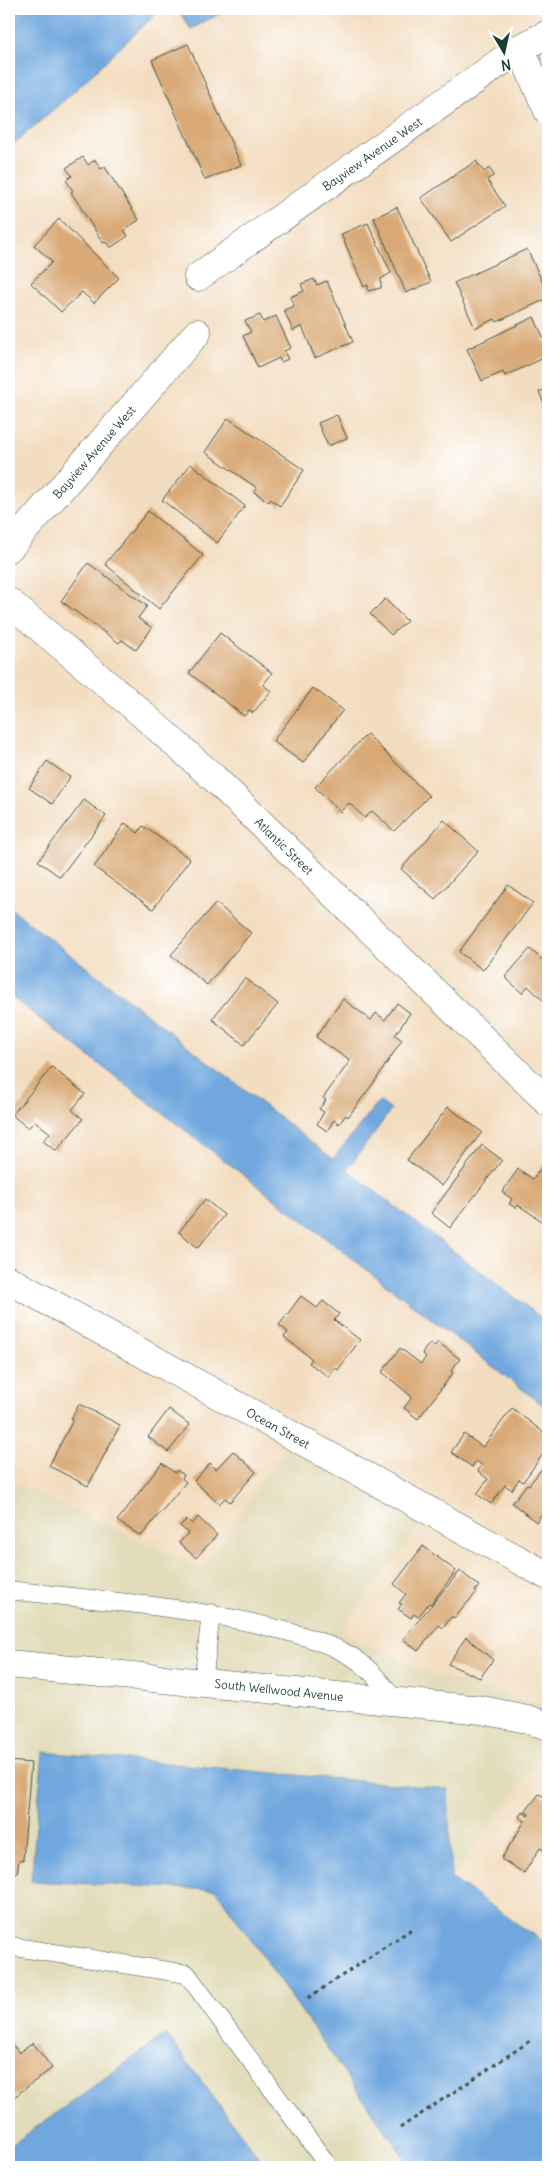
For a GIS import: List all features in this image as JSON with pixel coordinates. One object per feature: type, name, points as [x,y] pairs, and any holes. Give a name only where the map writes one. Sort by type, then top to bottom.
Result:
[{"type":"street","name":"Bayview Avenue West","points":[[198,277],[520,48],[548,34]]},
{"type":"street","points":[[520,48],[548,111]]},
{"type":"street","name":"Bayview Avenue West","points":[[9,548],[198,333]]},
{"type":"street","name":"Atlantic Street","points":[[9,602],[133,706],[214,778],[548,1102]]},
{"type":"street","name":"Ocean Street","points":[[9,1280],[548,1576]]},
{"type":"street","name":"South Wellwood Avenue","points":[[9,1664],[482,1710],[527,1719],[548,1726]]},
{"type":"lane","points":[[9,1590],[211,1614],[300,1634],[341,1651],[364,1666],[380,1679],[396,1702]]},
{"type":"lane","points":[[203,1683],[211,1614]]},
{"type":"lane","points":[[9,1946],[187,1974],[329,2167]]},
{"type":"path","points":[[308,1998],[412,1929]]},
{"type":"path","points":[[400,2128],[533,2039]]},
{"type":"shaded area","points":[[296,1430],[437,1504],[339,1632],[438,1676],[548,1706],[548,1747],[451,1878],[448,1789],[31,1881],[216,1890],[411,2167],[266,2167],[166,2034],[9,2147],[9,1480],[203,1569]]},
{"type":"water","points":[[9,9],[161,9],[68,97],[9,148]]},
{"type":"water","points":[[177,9],[229,9],[191,29]]},
{"type":"water","points":[[9,907],[333,1159],[379,1101],[391,1110],[347,1170],[548,1323],[548,1409],[9,995]]},
{"type":"water","points":[[43,1752],[448,1789],[451,1878],[548,1945],[548,2167],[411,2167],[216,1890],[31,1881]]},
{"type":"water","points":[[166,2034],[266,2167],[9,2167],[9,2147]]},
{"type":"building","points":[[188,44],[241,165],[205,180],[152,60]]},
{"type":"building","points":[[83,157],[88,165],[95,160],[101,169],[105,167],[139,220],[124,230],[128,236],[110,248],[106,242],[103,243],[71,192],[73,191],[66,180],[72,176],[66,168]]},
{"type":"building","points":[[476,161],[484,172],[489,168],[494,175],[487,180],[505,206],[451,242],[421,198]]},
{"type":"building","points":[[397,207],[431,282],[406,293],[374,218]]},
{"type":"building","points":[[59,219],[119,278],[94,303],[82,292],[61,312],[31,283],[52,262],[34,245]]},
{"type":"building","points":[[368,223],[391,273],[381,279],[381,288],[368,291],[368,285],[364,287],[341,234]]},
{"type":"building","points":[[527,249],[548,294],[548,298],[497,322],[495,319],[475,328],[454,283]]},
{"type":"building","points":[[314,279],[317,285],[327,281],[353,342],[315,358],[302,326],[293,331],[284,310],[294,306],[290,297],[304,291],[301,284]]},
{"type":"building","points":[[260,315],[263,322],[276,316],[291,348],[284,351],[288,359],[281,362],[279,358],[258,368],[243,336],[251,332],[245,321]]},
{"type":"building","points":[[534,317],[548,348],[548,356],[505,376],[503,372],[482,381],[467,349]]},
{"type":"building","points":[[548,388],[548,412],[539,392]]},
{"type":"building","points":[[337,415],[347,438],[328,446],[318,423]]},
{"type":"building","points":[[228,418],[304,470],[280,506],[270,499],[269,502],[254,492],[257,488],[205,452]]},
{"type":"building","points":[[191,464],[245,506],[217,543],[162,500]]},
{"type":"building","points":[[148,511],[203,555],[159,609],[105,564]]},
{"type":"building","points":[[88,563],[147,606],[138,618],[152,628],[136,650],[122,640],[119,643],[61,601]]},
{"type":"building","points":[[385,599],[407,621],[391,635],[370,614]]},
{"type":"building","points":[[220,633],[272,673],[263,685],[271,691],[253,713],[249,710],[244,716],[189,673]]},
{"type":"building","points":[[313,688],[343,710],[303,763],[273,741]]},
{"type":"building","points":[[367,734],[429,796],[394,831],[372,811],[365,818],[349,803],[340,812],[315,787]]},
{"type":"building","points":[[47,761],[70,777],[52,804],[29,788]]},
{"type":"building","points":[[84,800],[106,816],[60,877],[38,861]]},
{"type":"building","points":[[444,820],[478,851],[435,899],[401,869]]},
{"type":"building","points":[[125,823],[138,833],[143,826],[190,859],[153,909],[94,867]]},
{"type":"building","points":[[508,885],[533,903],[483,970],[459,952]]},
{"type":"building","points":[[216,903],[251,933],[207,985],[171,955]]},
{"type":"building","points":[[530,949],[548,965],[548,1005],[528,986],[522,993],[505,977]]},
{"type":"building","points":[[245,978],[278,1004],[244,1045],[212,1019]]},
{"type":"building","points":[[343,999],[371,1020],[376,1013],[385,1020],[397,1003],[410,1013],[395,1035],[402,1040],[375,1081],[348,1117],[346,1115],[339,1124],[334,1120],[327,1131],[317,1124],[324,1112],[319,1109],[326,1100],[323,1098],[350,1061],[316,1037]]},
{"type":"building","points":[[52,1067],[85,1094],[72,1110],[83,1119],[56,1151],[43,1141],[50,1133],[35,1121],[28,1128],[12,1115]]},
{"type":"building","points":[[448,1107],[482,1132],[442,1186],[407,1160]]},
{"type":"building","points":[[482,1145],[502,1160],[450,1228],[431,1213]]},
{"type":"building","points":[[544,1164],[548,1166],[548,1225],[518,1205],[516,1208],[509,1204],[512,1199],[502,1192],[518,1169],[533,1179]]},
{"type":"building","points":[[205,1199],[224,1215],[198,1248],[179,1232]]},
{"type":"building","points":[[301,1296],[317,1308],[323,1301],[339,1314],[334,1320],[360,1340],[338,1370],[335,1368],[329,1377],[309,1363],[312,1359],[284,1337],[288,1332],[279,1325]]},
{"type":"building","points":[[438,1342],[460,1359],[451,1371],[453,1373],[418,1419],[404,1408],[412,1397],[382,1372],[400,1348],[421,1364],[426,1357],[422,1353],[430,1343],[435,1346]]},
{"type":"building","points":[[79,1404],[120,1425],[88,1486],[49,1466],[73,1420],[71,1419]]},
{"type":"building","points":[[512,1408],[548,1436],[548,1447],[523,1482],[519,1479],[512,1490],[505,1485],[491,1504],[477,1494],[488,1479],[478,1471],[482,1465],[476,1461],[472,1467],[451,1452],[464,1434],[483,1447]]},
{"type":"building","points":[[169,1409],[190,1425],[168,1452],[148,1437]]},
{"type":"building","points":[[233,1451],[256,1472],[230,1502],[225,1498],[219,1504],[194,1481],[210,1463],[216,1469]]},
{"type":"building","points":[[548,1461],[548,1506],[536,1522],[512,1503]]},
{"type":"building","points":[[162,1463],[175,1473],[177,1470],[184,1475],[182,1478],[186,1482],[141,1536],[117,1521]]},
{"type":"building","points":[[198,1517],[217,1535],[196,1558],[179,1543],[188,1533],[180,1526],[187,1519],[192,1524]]},
{"type":"building","points":[[423,1546],[456,1571],[431,1604],[429,1603],[418,1617],[414,1614],[411,1618],[398,1609],[402,1604],[399,1603],[406,1594],[394,1584]]},
{"type":"building","points":[[460,1571],[479,1586],[475,1591],[477,1592],[454,1618],[452,1616],[443,1628],[439,1625],[418,1651],[403,1639]]},
{"type":"building","points":[[466,1637],[493,1660],[480,1678],[448,1664]]},
{"type":"building","points":[[9,1761],[31,1763],[23,1860],[19,1860],[17,1873],[9,1872]]},
{"type":"building","points":[[539,1794],[548,1799],[548,1853],[540,1848],[524,1873],[501,1859],[525,1821],[519,1817],[522,1812],[528,1816],[529,1814],[525,1812]]},
{"type":"building","points":[[9,2040],[19,2053],[33,2043],[52,2068],[9,2101]]}]
